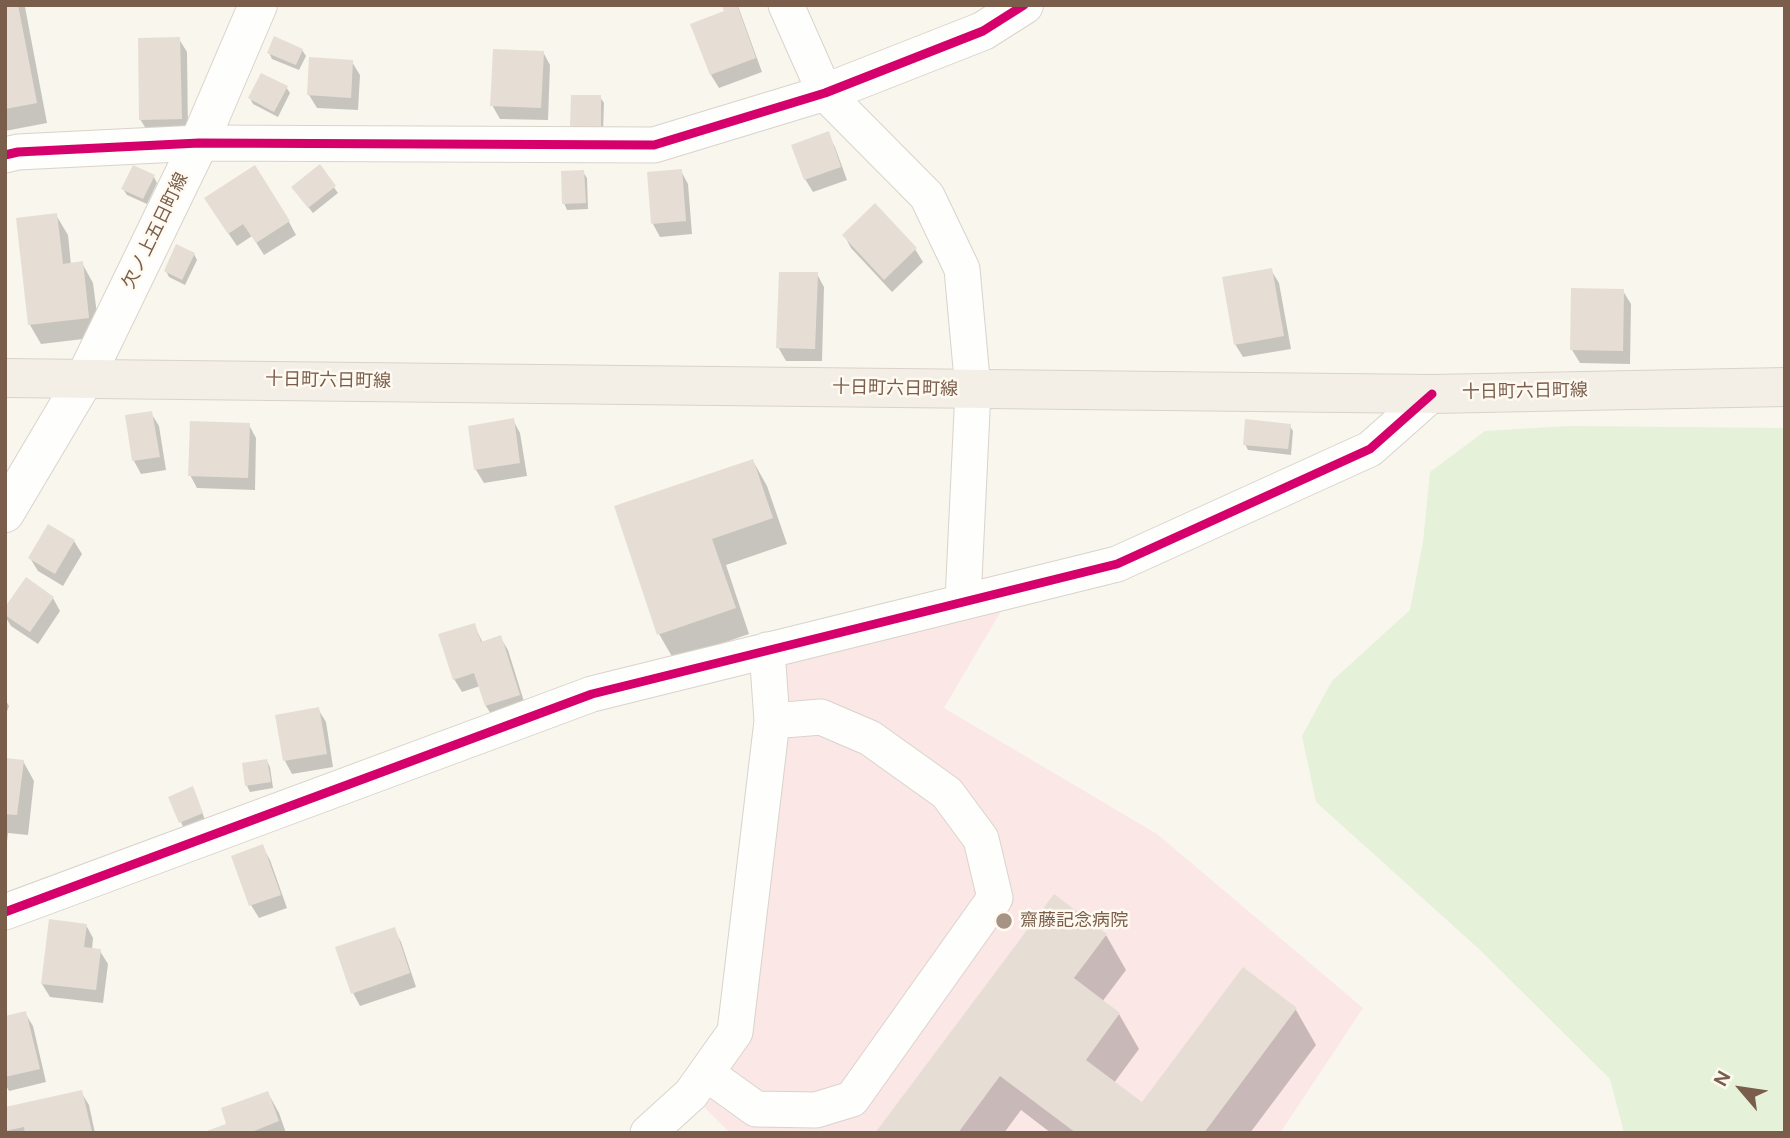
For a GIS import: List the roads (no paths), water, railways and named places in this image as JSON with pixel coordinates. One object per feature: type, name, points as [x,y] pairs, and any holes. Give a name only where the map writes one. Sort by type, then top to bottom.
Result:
[{"type":"main road","name":"欠ノ上五日町線","points":[[5,513],[85,378],[199,143],[258,5]]},
{"type":"main road","points":[[825,93],[983,32],[1024,5]]},
{"type":"main road","name":"十日町六日町線","points":[[5,378],[1432,394],[1785,387]]},
{"type":"street","points":[[786,5],[825,93],[927,196],[962,269],[973,390],[963,601]]},
{"type":"street","points":[[5,155],[18,152],[199,143],[654,145],[825,93]]},
{"type":"street","points":[[5,912],[592,694],[1117,564],[1370,449],[1432,394]]},
{"type":"street","points":[[648,1133],[691,1094],[736,1032],[772,721],[767,650]]},
{"type":"street","points":[[706,1073],[756,1110],[816,1110],[852,1099],[995,898],[981,839],[947,793],[870,738],[821,717],[772,721]]},
{"type":"place","name":"齋藤記念病院","points":[[1004,921]]}]
